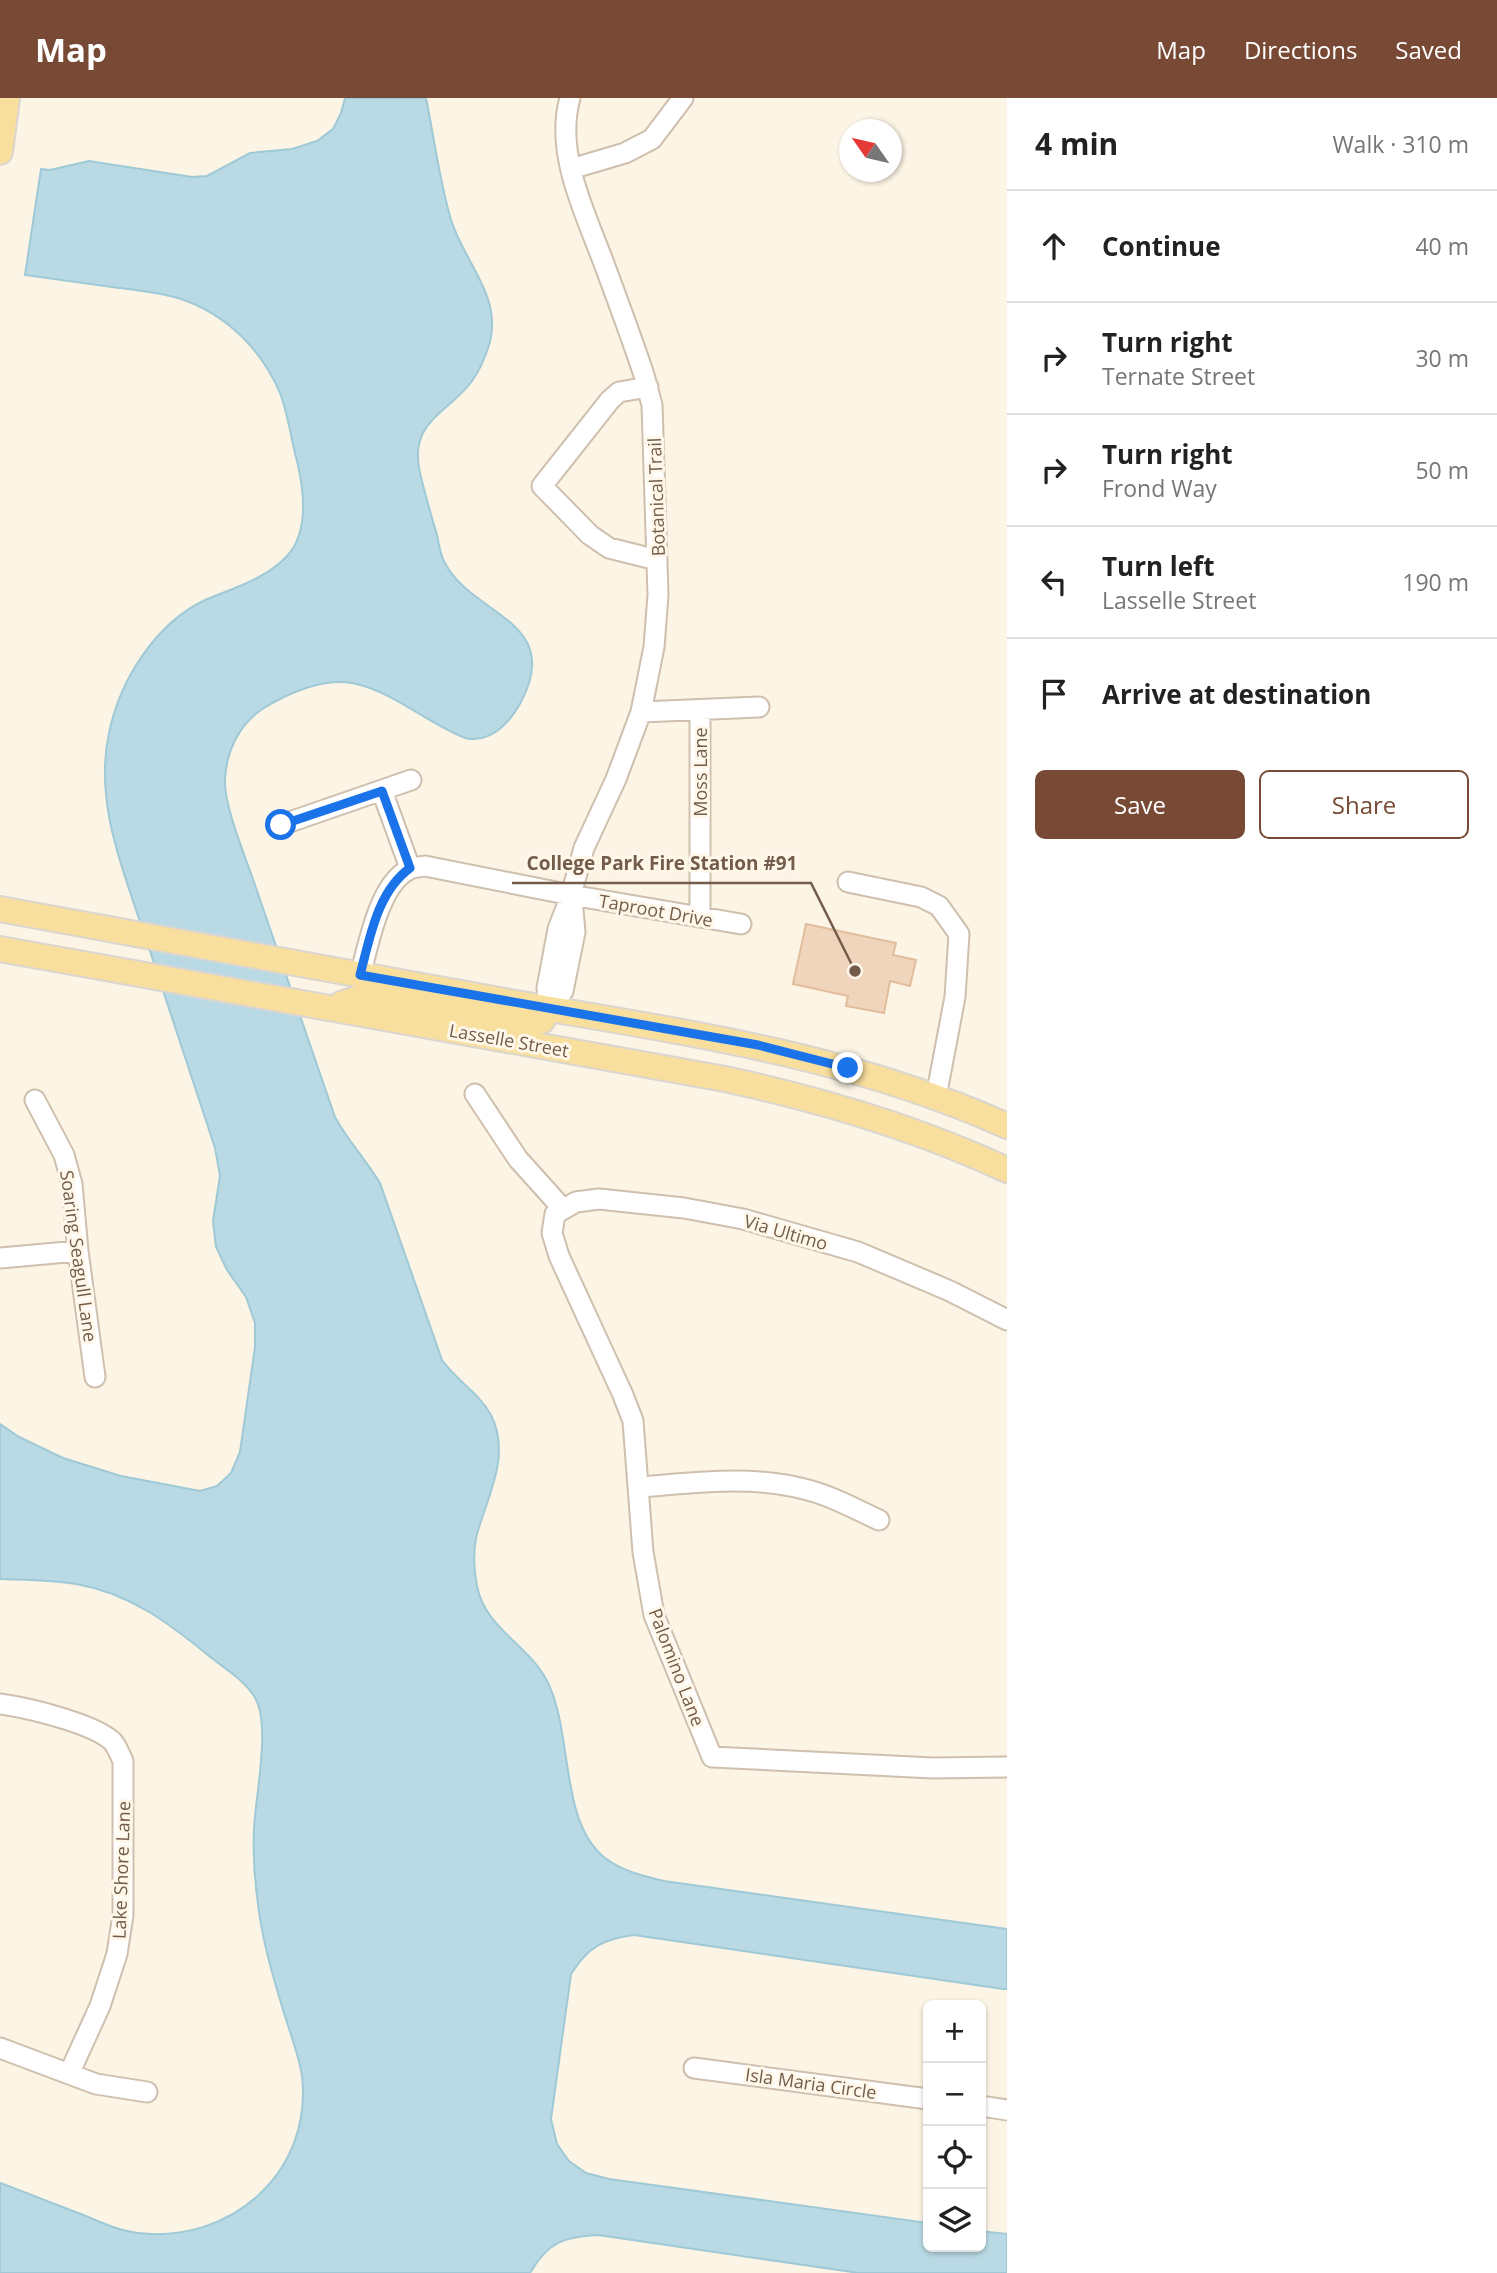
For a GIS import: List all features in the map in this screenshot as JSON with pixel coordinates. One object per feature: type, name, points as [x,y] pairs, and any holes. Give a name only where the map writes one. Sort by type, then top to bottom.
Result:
[{"type":"main road","points":[[0,152],[8,98]]},
{"type":"main road","points":[[0,909],[320,969],[758,1045],[848,1068],[936,1097],[1007,1126]]},
{"type":"main road","name":"Lasselle Street","points":[[0,948],[782,1091],[893,1124],[1007,1170]]},
{"type":"main road","points":[[330,1008],[359,998],[374,999],[530,1026],[542,1021],[549,1009]]},
{"type":"street","name":"Botanical Trail","points":[[549,1009],[547,988],[558,929],[584,848],[616,779],[641,712],[658,618],[654,428],[648,387],[576,188],[566,140],[570,98]]},
{"type":"street","points":[[571,169],[625,153],[652,139],[683,98]]},
{"type":"street","points":[[648,387],[619,392],[610,400],[542,486],[590,535],[609,548],[657,560]]},
{"type":"street","points":[[641,712],[759,707]]},
{"type":"street","name":"Moss Lane","points":[[700,710],[700,918]]},
{"type":"street","points":[[281,825],[411,780]]},
{"type":"street","points":[[360,975],[378,911],[391,887],[401,874],[410,868],[382,791]]},
{"type":"street","name":"Taproot Drive","points":[[410,868],[425,866],[571,895],[741,924]]},
{"type":"street","points":[[848,881],[921,897],[939,906],[959,934],[956,997],[936,1097]]},
{"type":"street","points":[[475,1094],[518,1159],[559,1212]]},
{"type":"street","name":"Soaring Seagull Lane","points":[[35,1100],[64,1154],[72,1184],[95,1377]]},
{"type":"street","name":"Via Ultimo","points":[[559,1212],[576,1202],[600,1199],[684,1208],[743,1219],[858,1252],[938,1285],[1007,1320]]},
{"type":"street","name":"Palomino Lane","points":[[559,1212],[552,1234],[559,1256],[633,1421],[643,1552],[654,1615],[712,1757],[933,1768],[1007,1767]]},
{"type":"street","points":[[0,1258],[78,1251]]},
{"type":"street","points":[[639,1487],[742,1480],[775,1483],[807,1489],[879,1520]]},
{"type":"street","name":"Lake Shore Lane","points":[[0,1704],[20,1707],[90,1728],[113,1742],[123,1761],[123,1915],[117,1954],[100,2006],[69,2074]]},
{"type":"street","points":[[0,2048],[96,2084],[147,2092]]},
{"type":"street","name":"Isla Maria Circle","points":[[694,2068],[923,2098]]},
{"type":"street","points":[[986,2107],[1007,2110]]},
{"type":"water","points":[[345,98],[426,98],[450,216],[455,232],[486,292],[492,325],[490,342],[475,376],[425,430],[418,455],[420,473],[445,563],[458,581],[474,596],[523,636],[531,653],[531,675],[521,702],[507,722],[488,736],[473,739],[442,727],[365,686],[329,683],[295,692],[255,714],[241,730],[228,759],[226,792],[237,834],[335,1117],[380,1183],[442,1360],[486,1407],[497,1431],[498,1462],[474,1550],[475,1574],[481,1601],[497,1625],[538,1667],[546,1679],[555,1700],[573,1799],[580,1822],[590,1842],[612,1863],[664,1881],[1007,1929],[1007,1989],[634,1935],[605,1942],[590,1951],[571,1974],[551,2119],[557,2144],[569,2161],[586,2173],[609,2179],[923,2222],[923,2252],[986,2252],[986,2232],[1007,2234],[1007,2273],[859,2273],[598,2235],[575,2237],[558,2243],[543,2254],[530,2273],[0,2273],[0,2183],[131,2232],[172,2233],[204,2227],[234,2213],[259,2195],[279,2171],[294,2143],[302,2111],[301,2068],[275,1984],[261,1926],[256,1888],[254,1830],[262,1724],[254,1696],[239,1679],[179,1632],[114,1594],[76,1584],[0,1579],[0,1424],[19,1437],[63,1458],[121,1476],[200,1491],[217,1486],[231,1473],[240,1452],[255,1347],[255,1323],[246,1297],[227,1270],[216,1247],[213,1221],[220,1176],[215,1148],[122,869],[109,815],[105,760],[114,713],[142,656],[170,623],[187,610],[259,577],[279,564],[294,546],[299,535],[303,510],[300,472],[280,393],[253,348],[227,324],[197,306],[173,297],[25,275],[41,169],[50,170],[89,161],[192,177],[207,176],[250,153],[292,149],[317,141],[333,129]]},
{"type":"building","points":[[806,924],[896,943],[893,955],[916,960],[910,986],[890,981],[884,1013],[846,1006],[848,996],[793,984]]},
{"type":"place","name":"College Park Fire Station #91","points":[[855,971]]},
{"type":"route","points":[[281,825],[382,791],[410,868],[401,874],[391,887],[378,911],[360,975],[758,1045],[848,1068]]}]
